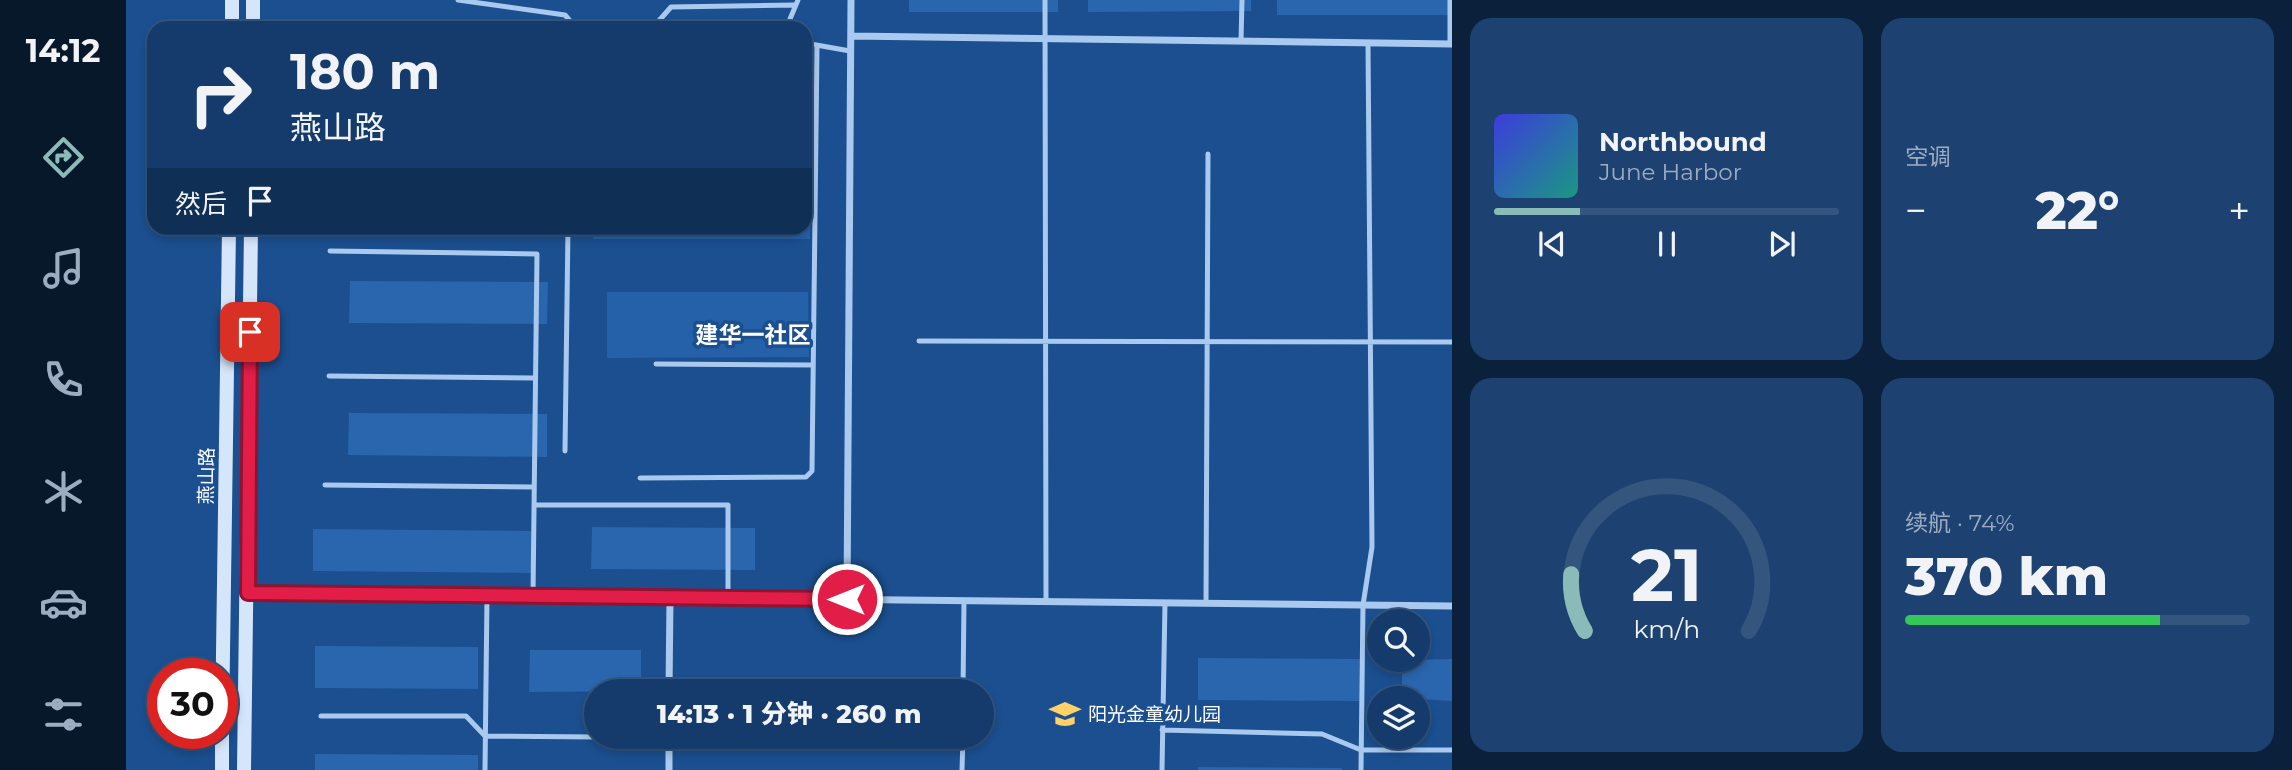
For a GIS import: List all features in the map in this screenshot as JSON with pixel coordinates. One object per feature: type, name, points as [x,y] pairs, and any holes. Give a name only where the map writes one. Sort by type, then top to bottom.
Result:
[{"type":"main road","points":[[232,0],[232,21]]},
{"type":"main road","points":[[253,0],[253,21]]},
{"type":"main road","name":"燕山路","points":[[223,658],[229,235]]},
{"type":"main road","points":[[244,770],[251,235]]},
{"type":"main road","points":[[222,749],[222,770]]},
{"type":"street","points":[[847,599],[851,0]]},
{"type":"street","points":[[851,36],[1451,44]]},
{"type":"street","points":[[248,593],[1452,606]]},
{"type":"street","points":[[669,679],[670,598]]},
{"type":"street","points":[[668,770],[669,749]]},
{"type":"lane","points":[[458,0],[565,15],[570,21]]},
{"type":"lane","points":[[1045,0],[1046,602]]},
{"type":"lane","points":[[1241,41],[1242,0]]},
{"type":"lane","points":[[1450,0],[1451,44]]},
{"type":"lane","points":[[659,21],[671,7],[796,2],[790,21]]},
{"type":"lane","points":[[1361,770],[1363,605],[1372,547],[1368,43]]},
{"type":"lane","points":[[812,45],[850,51]]},
{"type":"lane","points":[[640,478],[806,477],[812,471],[817,46]]},
{"type":"lane","points":[[1206,603],[1208,154]]},
{"type":"lane","points":[[565,451],[568,235]]},
{"type":"lane","points":[[330,251],[537,254],[533,596]]},
{"type":"lane","points":[[919,341],[1452,342]]},
{"type":"lane","points":[[656,364],[813,365]]},
{"type":"lane","points":[[329,376],[536,377]]},
{"type":"lane","points":[[325,485],[534,487]]},
{"type":"lane","points":[[534,505],[729,505],[729,598]]},
{"type":"lane","points":[[485,770],[487,596]]},
{"type":"lane","points":[[963,679],[964,601]]},
{"type":"lane","points":[[1162,770],[1165,603]]},
{"type":"lane","points":[[321,716],[466,716],[485,736],[584,737]]},
{"type":"lane","points":[[1163,730],[1322,734],[1361,750],[1452,750]]},
{"type":"lane","points":[[962,770],[963,749]]},
{"type":"shaded area","points":[[593,235],[810,235],[810,239],[593,239]]},
{"type":"shaded area","points":[[607,292],[808,292],[809,357],[607,358]]},
{"type":"building","points":[[909,0],[1058,0],[1058,12],[909,12]]},
{"type":"building","points":[[1088,0],[1251,0],[1251,11],[1088,12]]},
{"type":"building","points":[[1277,0],[1452,0],[1452,15],[1277,15]]},
{"type":"building","points":[[350,281],[548,282],[547,324],[349,323]]},
{"type":"building","points":[[349,413],[547,414],[547,457],[348,455]]},
{"type":"building","points":[[592,527],[755,528],[755,570],[591,569]]},
{"type":"building","points":[[313,529],[531,531],[531,573],[313,571]]},
{"type":"building","points":[[315,646],[478,647],[478,689],[315,688]]},
{"type":"building","points":[[530,650],[641,650],[641,679],[584,679],[584,692],[529,692]]},
{"type":"building","points":[[1198,658],[1361,659],[1361,701],[1198,700]]},
{"type":"building","points":[[1430,659],[1452,659],[1452,701],[1430,700],[1430,686],[1402,686],[1402,672],[1430,672]]},
{"type":"building","points":[[315,754],[478,755],[478,770],[315,770]]},
{"type":"building","points":[[1198,767],[1342,768],[1342,770],[1198,770]]},
{"type":"place","name":"阳光金童幼儿园","points":[[1065,714]]},
{"type":"district","name":"建华一社区","points":[[753,335]]},
{"type":"route","points":[[250,332],[248,593],[847,599]]}]
